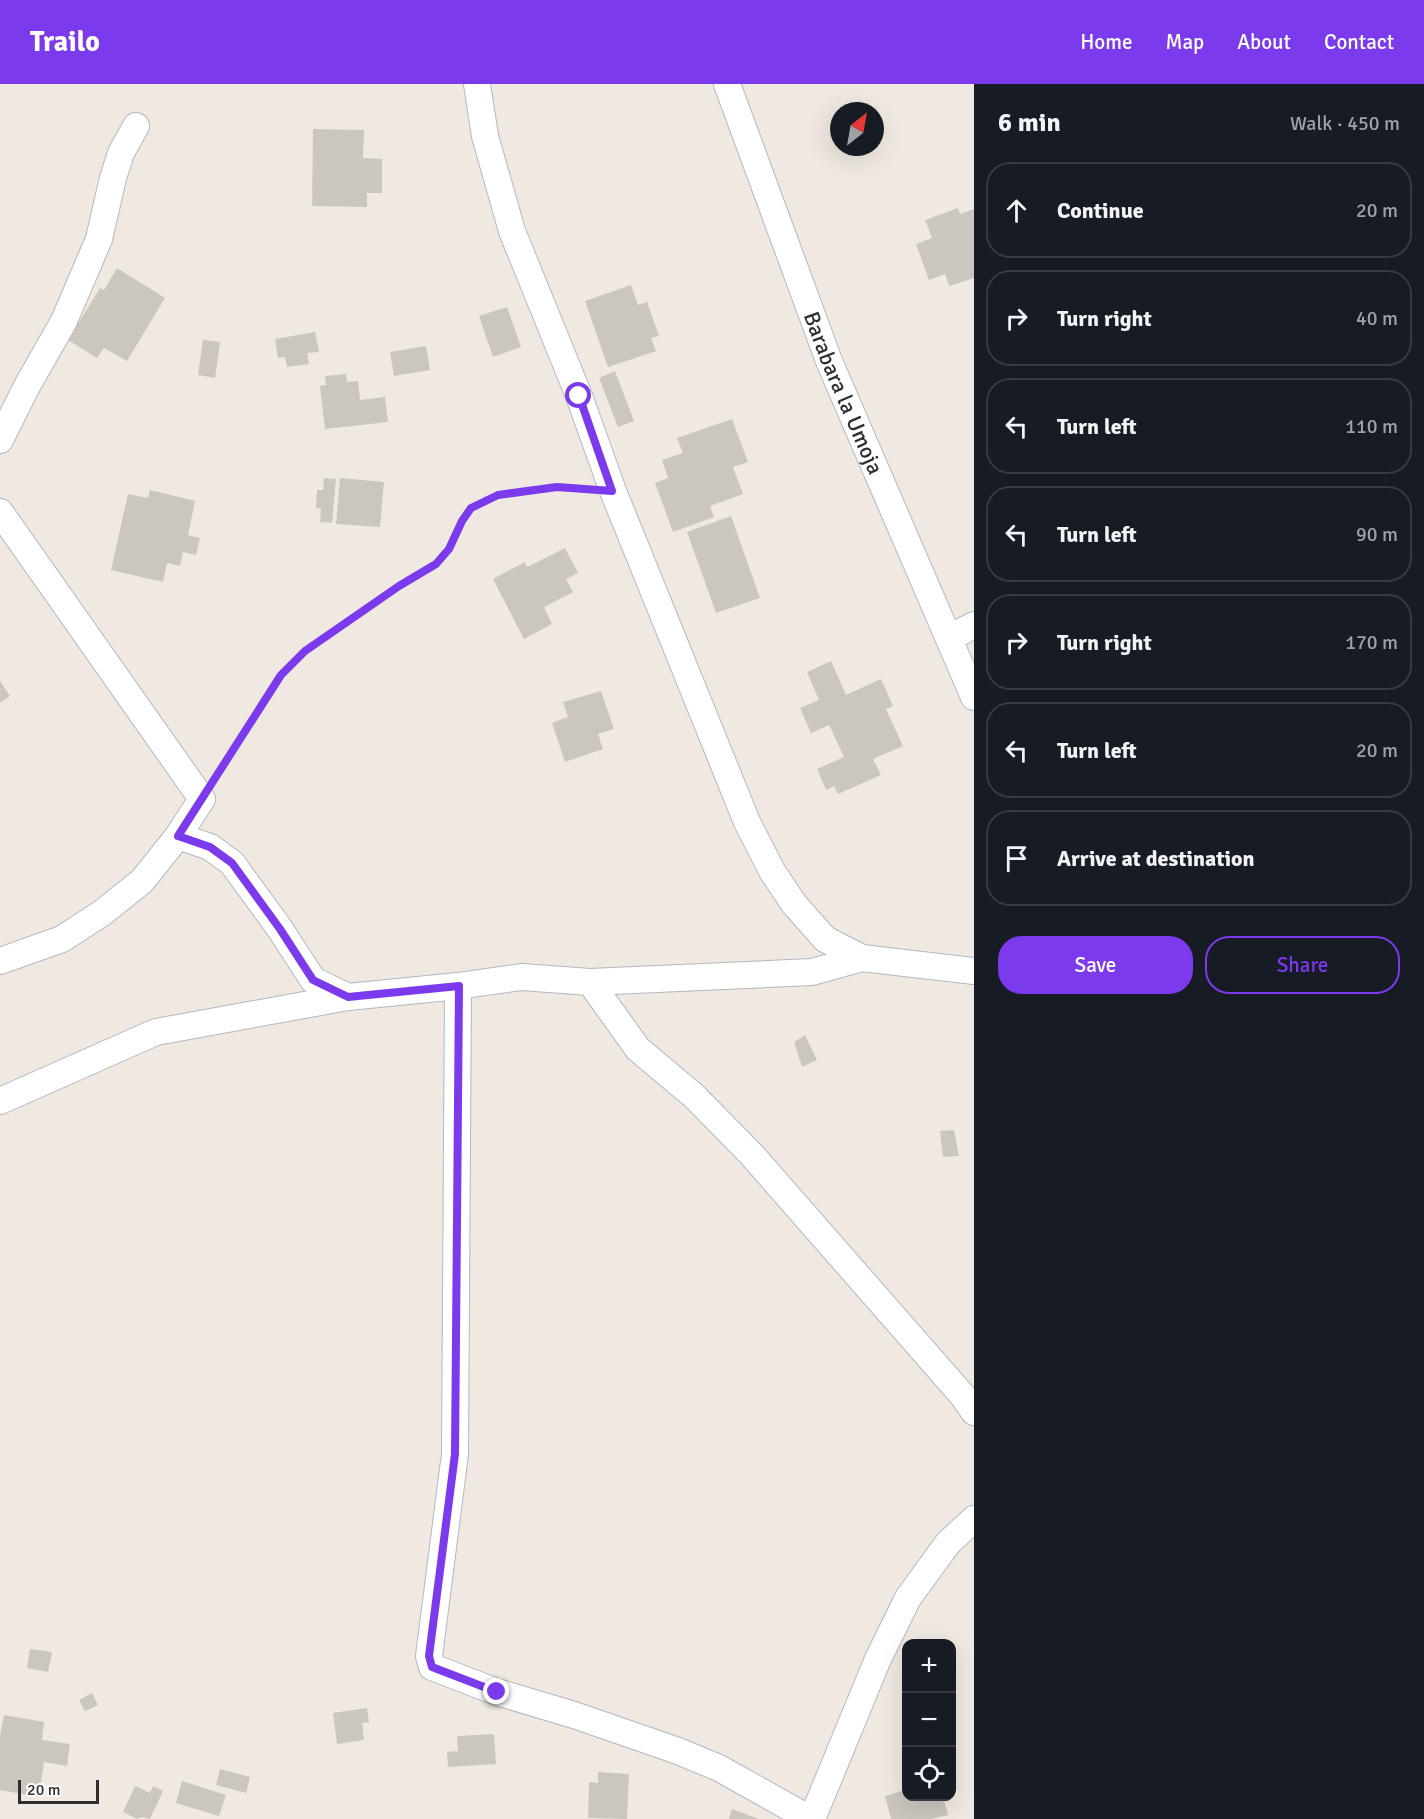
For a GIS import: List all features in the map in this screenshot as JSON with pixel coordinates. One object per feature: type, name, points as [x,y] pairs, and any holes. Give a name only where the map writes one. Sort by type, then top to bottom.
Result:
[{"type":"street","points":[[477,84],[485,136],[512,231],[579,396],[612,491],[747,822],[772,871],[794,904],[825,939],[862,958],[974,971]]},
{"type":"street","name":"Barabara la Umoja","points":[[727,84],[829,361],[974,697]]},
{"type":"street","points":[[0,440],[64,321],[99,239],[121,153],[136,126]]},
{"type":"street","points":[[0,512],[202,799],[178,836],[142,881],[102,913],[62,939],[0,961]]},
{"type":"street","points":[[949,638],[974,625]]},
{"type":"street","points":[[178,836],[210,847],[232,863],[280,929],[313,980],[348,997]]},
{"type":"street","points":[[0,1101],[156,1032],[348,997],[522,977],[590,982],[812,972],[862,958]]},
{"type":"street","points":[[590,982],[638,1049],[694,1096],[751,1154],[948,1379],[974,1412]]},
{"type":"street","points":[[459,986],[455,1454],[429,1656],[432,1667],[497,1692],[574,1715],[678,1751],[719,1768],[811,1819],[878,1659],[908,1598],[948,1543],[974,1519]]},
{"type":"path","points":[[202,799],[281,675],[305,651],[399,586],[436,564],[449,549],[471,508],[498,495],[557,487],[612,491]]},
{"type":"building","points":[[313,129],[364,130],[363,158],[382,159],[382,193],[367,193],[367,207],[312,206]]},
{"type":"building","points":[[958,208],[960,214],[974,209],[974,278],[949,286],[945,274],[929,280],[916,244],[932,238],[925,220]]},
{"type":"building","points":[[117,268],[165,298],[127,361],[104,348],[97,358],[68,340],[100,288],[104,290]]},
{"type":"building","points":[[631,285],[638,305],[647,302],[659,336],[651,338],[656,351],[608,367],[585,301]]},
{"type":"building","points":[[507,307],[521,347],[493,357],[479,316]]},
{"type":"building","points":[[315,332],[319,352],[307,353],[309,364],[287,367],[285,357],[278,358],[275,339]]},
{"type":"building","points":[[203,340],[220,342],[215,378],[198,375]]},
{"type":"building","points":[[426,346],[430,370],[394,376],[390,352]]},
{"type":"building","points":[[615,371],[634,421],[618,427],[599,378]]},
{"type":"building","points":[[346,374],[347,382],[358,381],[360,400],[385,397],[388,422],[325,429],[320,386],[326,385],[325,376]]},
{"type":"building","points":[[732,419],[748,462],[733,467],[743,494],[710,506],[714,517],[673,532],[655,483],[668,478],[662,460],[683,453],[677,438]]},
{"type":"building","points":[[324,478],[336,479],[332,523],[320,522],[321,509],[316,508],[317,490],[323,490]]},
{"type":"building","points":[[340,478],[384,482],[380,527],[336,524]]},
{"type":"building","points":[[150,490],[195,501],[188,535],[200,538],[196,555],[183,552],[180,566],[167,563],[163,582],[111,570],[128,494],[148,498]]},
{"type":"building","points":[[731,516],[760,598],[716,613],[687,532]]},
{"type":"building","points":[[565,548],[578,573],[566,579],[573,592],[544,607],[552,624],[524,639],[493,579],[525,562],[527,567]]},
{"type":"building","points":[[831,661],[846,695],[881,679],[893,706],[886,709],[903,746],[873,759],[881,775],[838,794],[834,786],[826,790],[817,769],[844,757],[829,725],[811,733],[800,708],[819,700],[807,672]]},
{"type":"building","points":[[0,681],[10,696],[0,703]]},
{"type":"building","points":[[601,691],[614,729],[598,734],[603,749],[565,762],[552,723],[568,717],[563,702]]},
{"type":"building","points":[[805,1035],[817,1060],[802,1067],[794,1042]]},
{"type":"building","points":[[954,1130],[959,1156],[943,1157],[940,1131]]},
{"type":"building","points":[[30,1649],[52,1652],[48,1672],[27,1668]]},
{"type":"building","points":[[92,1693],[98,1705],[85,1711],[79,1700]]},
{"type":"building","points":[[367,1708],[369,1722],[362,1723],[364,1740],[337,1744],[333,1713]]},
{"type":"building","points":[[4,1715],[44,1722],[42,1740],[70,1744],[67,1766],[44,1762],[39,1797],[0,1790],[0,1736]]},
{"type":"building","points":[[494,1734],[496,1764],[448,1767],[447,1752],[458,1751],[457,1736]]},
{"type":"building","points":[[220,1769],[250,1777],[246,1793],[216,1785]]},
{"type":"building","points":[[598,1772],[629,1774],[627,1819],[588,1818],[589,1782],[598,1783]]},
{"type":"building","points":[[182,1781],[226,1795],[219,1816],[176,1803]]},
{"type":"building","points":[[135,1786],[150,1793],[153,1786],[163,1791],[150,1819],[141,1817],[137,1819],[123,1812]]},
{"type":"building","points":[[902,1791],[902,1801],[944,1801],[948,1815],[931,1819],[891,1819],[885,1796]]},
{"type":"building","points":[[732,1809],[759,1819],[729,1819]]},
{"type":"route","points":[[497,1692],[432,1667],[429,1656],[455,1454],[459,986],[348,997],[313,980],[280,929],[232,863],[210,847],[178,836],[281,675],[305,651],[443,558],[471,508],[498,495],[557,487],[612,491],[579,396]]}]
